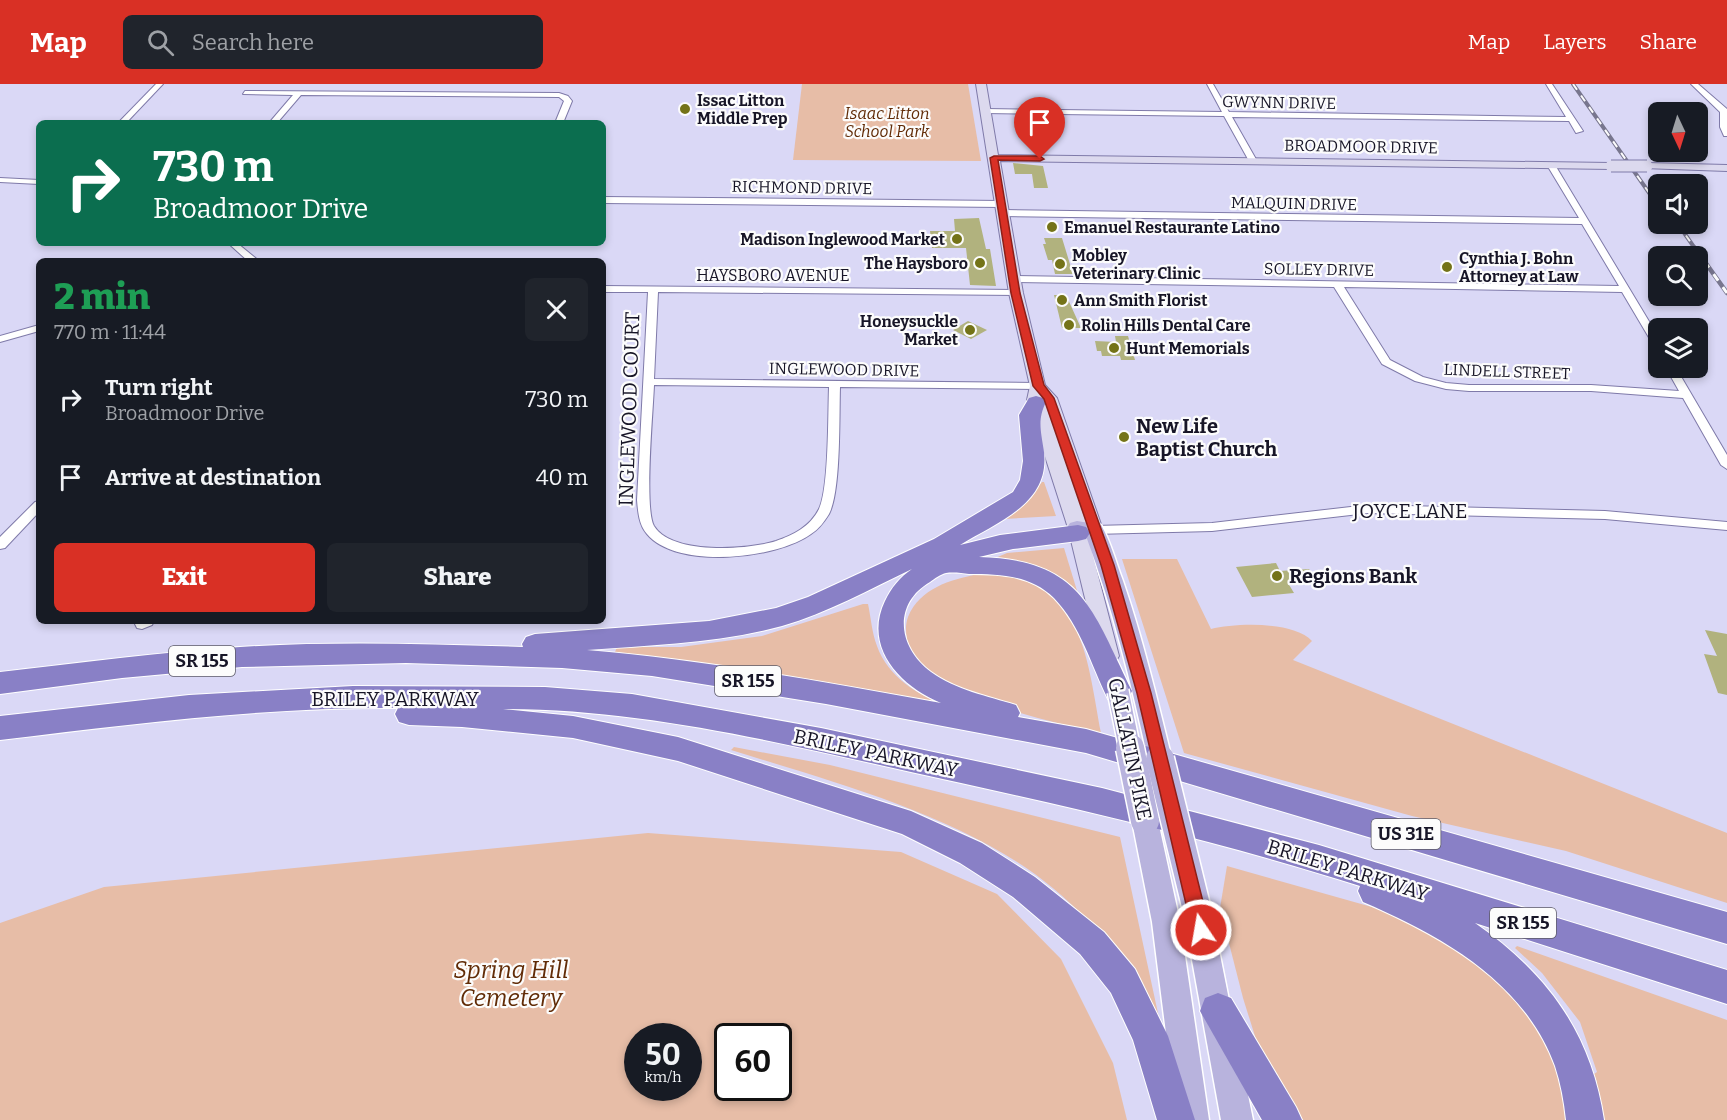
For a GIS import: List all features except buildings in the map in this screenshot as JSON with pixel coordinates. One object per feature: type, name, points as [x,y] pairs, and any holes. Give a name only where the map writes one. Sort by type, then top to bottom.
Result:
[{"type":"highway","points":[[1037,394],[1029,415],[1034,460],[1031,480],[1021,497],[911,581],[893,605],[890,637],[904,666],[937,689],[1086,741]]},
{"type":"highway","points":[[406,653],[709,632],[780,616],[944,555],[998,543],[1083,530]]},
{"type":"highway","points":[[944,555],[1033,573],[1058,587],[1076,607],[1118,691]]},
{"type":"highway","name":"SR 155","points":[[0,683],[122,668],[242,657],[406,653],[562,658],[652,666],[826,693],[1086,741]]},
{"type":"highway","name":"BRILEY PARKWAY","points":[[0,728],[189,705],[353,697],[545,698],[632,705],[821,740],[1102,801],[1319,859],[1727,987]]},
{"type":"highway","points":[[189,705],[462,716],[573,727],[678,749],[911,824],[971,853],[1024,887],[1092,943],[1123,981],[1150,1036],[1176,1120]]},
{"type":"highway","name":"US 31E","points":[[1086,741],[1727,928]]},
{"type":"highway","points":[[1319,859],[1361,885],[1464,935],[1498,961],[1526,988],[1548,1016],[1567,1049],[1579,1082],[1585,1120]]},
{"type":"highway","points":[[1218,1011],[1283,1120]]},
{"type":"main road","name":"GALLATIN PIKE","points":[[981,84],[1014,286],[1037,394],[1083,530],[1166,922],[1193,1120]]},
{"type":"main road","name":"BROADMOOR DRIVE","points":[[994,158],[1727,168]]},
{"type":"main road","name":"GALLATIN PIKE","points":[[1083,530],[1108,565],[1144,693],[1197,910],[1237,1120]]},
{"type":"street","points":[[125,120],[160,84]]},
{"type":"street","points":[[1210,84],[1253,161]]},
{"type":"street","points":[[1549,84],[1578,131]]},
{"type":"street","points":[[1694,84],[1724,111],[1724,126],[1727,134]]},
{"type":"street","points":[[501,95],[509,85]]},
{"type":"street","points":[[245,93],[559,95],[566,97],[568,101],[560,120]]},
{"type":"street","points":[[275,120],[299,93]]},
{"type":"street","name":"GWYNN DRIVE","points":[[985,111],[1572,119]]},
{"type":"street","points":[[1551,165],[1648,328]]},
{"type":"street","points":[[0,180],[36,182]]},
{"type":"street","name":"RICHMOND DRIVE","points":[[606,200],[1002,209]]},
{"type":"street","name":"MALQUIN DRIVE","points":[[1002,209],[1585,222]]},
{"type":"street","points":[[236,246],[250,258]]},
{"type":"street","name":"SOLLEY DRIVE","points":[[1014,286],[1337,284],[1625,289]]},
{"type":"street","name":"LINDELL STREET","points":[[1337,284],[1386,362],[1419,379],[1446,386],[1469,388],[1591,388],[1687,395]]},
{"type":"street","name":"HAYSBORO AVENUE","points":[[606,289],[1014,286]]},
{"type":"street","name":"INGLEWOOD COURT","points":[[653,290],[644,518],[652,533],[668,543],[694,551],[717,552],[770,548],[792,540],[809,530],[821,517],[829,500],[835,383]]},
{"type":"street","points":[[0,339],[36,329]]},
{"type":"street","points":[[1677,378],[1727,465]]},
{"type":"street","name":"INGLEWOOD DRIVE","points":[[650,382],[835,383],[1037,394]]},
{"type":"street","points":[[0,545],[36,508]]},
{"type":"street","name":"JOYCE LANE","points":[[1083,530],[1212,527],[1368,509],[1605,515],[1727,526]]},
{"type":"green space","name":"Isaac Litton School Park","points":[[802,84],[968,84],[981,161],[793,160]]},
{"type":"green space","points":[[1044,482],[1056,516],[1004,519],[1024,505]]},
{"type":"green space","points":[[1064,548],[1078,594],[993,559],[1007,553]]},
{"type":"green space","points":[[1122,559],[1177,559],[1211,629],[1264,625],[1304,634],[1312,641],[1293,660],[1727,833],[1727,903],[1566,851],[1412,816],[1184,753]]},
{"type":"green space","points":[[978,574],[1013,577],[1039,587],[1059,603],[1073,623],[1083,647],[1101,733],[1041,719],[982,700],[929,674],[917,663],[910,651],[906,630],[906,623],[913,607],[928,592],[937,587]]},
{"type":"green space","points":[[868,604],[875,641],[888,667],[914,690],[946,706],[945,708],[734,667],[615,652],[617,647],[681,647],[762,636]]},
{"type":"green space","points":[[734,747],[830,765],[1120,837],[1159,1018],[1155,1018],[1114,956],[1087,921],[1053,888],[1013,859],[969,835],[922,814],[874,795],[731,750]]},
{"type":"green space","name":"Spring Hill Cemetery","points":[[648,833],[901,852],[997,894],[1061,959],[1113,1063],[1127,1120],[0,1120],[0,923],[104,887]]},
{"type":"green space","points":[[1227,866],[1379,909],[1431,928],[1489,964],[1555,1049],[1570,1120],[1298,1120],[1260,1052],[1243,998],[1220,908]]},
{"type":"green space","points":[[1517,946],[1727,1020],[1727,1120],[1597,1120],[1591,1085],[1597,1082],[1594,1074],[1597,1072],[1580,1022],[1542,973],[1515,948]]},
{"type":"railway","points":[[1573,84],[1648,191]]},
{"type":"railway","points":[[1685,234],[1693,246]]},
{"type":"railway","points":[[1708,266],[1727,293]]},
{"type":"place","name":"Issac Litton Middle Prep","points":[[685,109]]},
{"type":"place","name":"Emanuel Restaurante Latino","points":[[1052,227]]},
{"type":"place","name":"Madison Inglewood Market","points":[[957,239]]},
{"type":"place","name":"The Haysboro","points":[[980,263]]},
{"type":"place","name":"Mobley Veterinary Clinic","points":[[1060,264]]},
{"type":"place","name":"Cynthia J. Bohn Attorney at Law","points":[[1447,267]]},
{"type":"place","name":"Ann Smith Florist","points":[[1062,300]]},
{"type":"place","name":"Rolin Hills Dental Care","points":[[1069,325]]},
{"type":"place","name":"Honeysuckle Market","points":[[970,330]]},
{"type":"place","name":"Hunt Memorials","points":[[1114,348]]},
{"type":"place","name":"New Life Baptist Church","points":[[1124,437]]},
{"type":"place","name":"Regions Bank","points":[[1277,576]]},
{"type":"route","points":[[1040,159],[994,158],[1016,293],[1038,386],[1049,398],[1108,565],[1144,693],[1201,930]]}]
